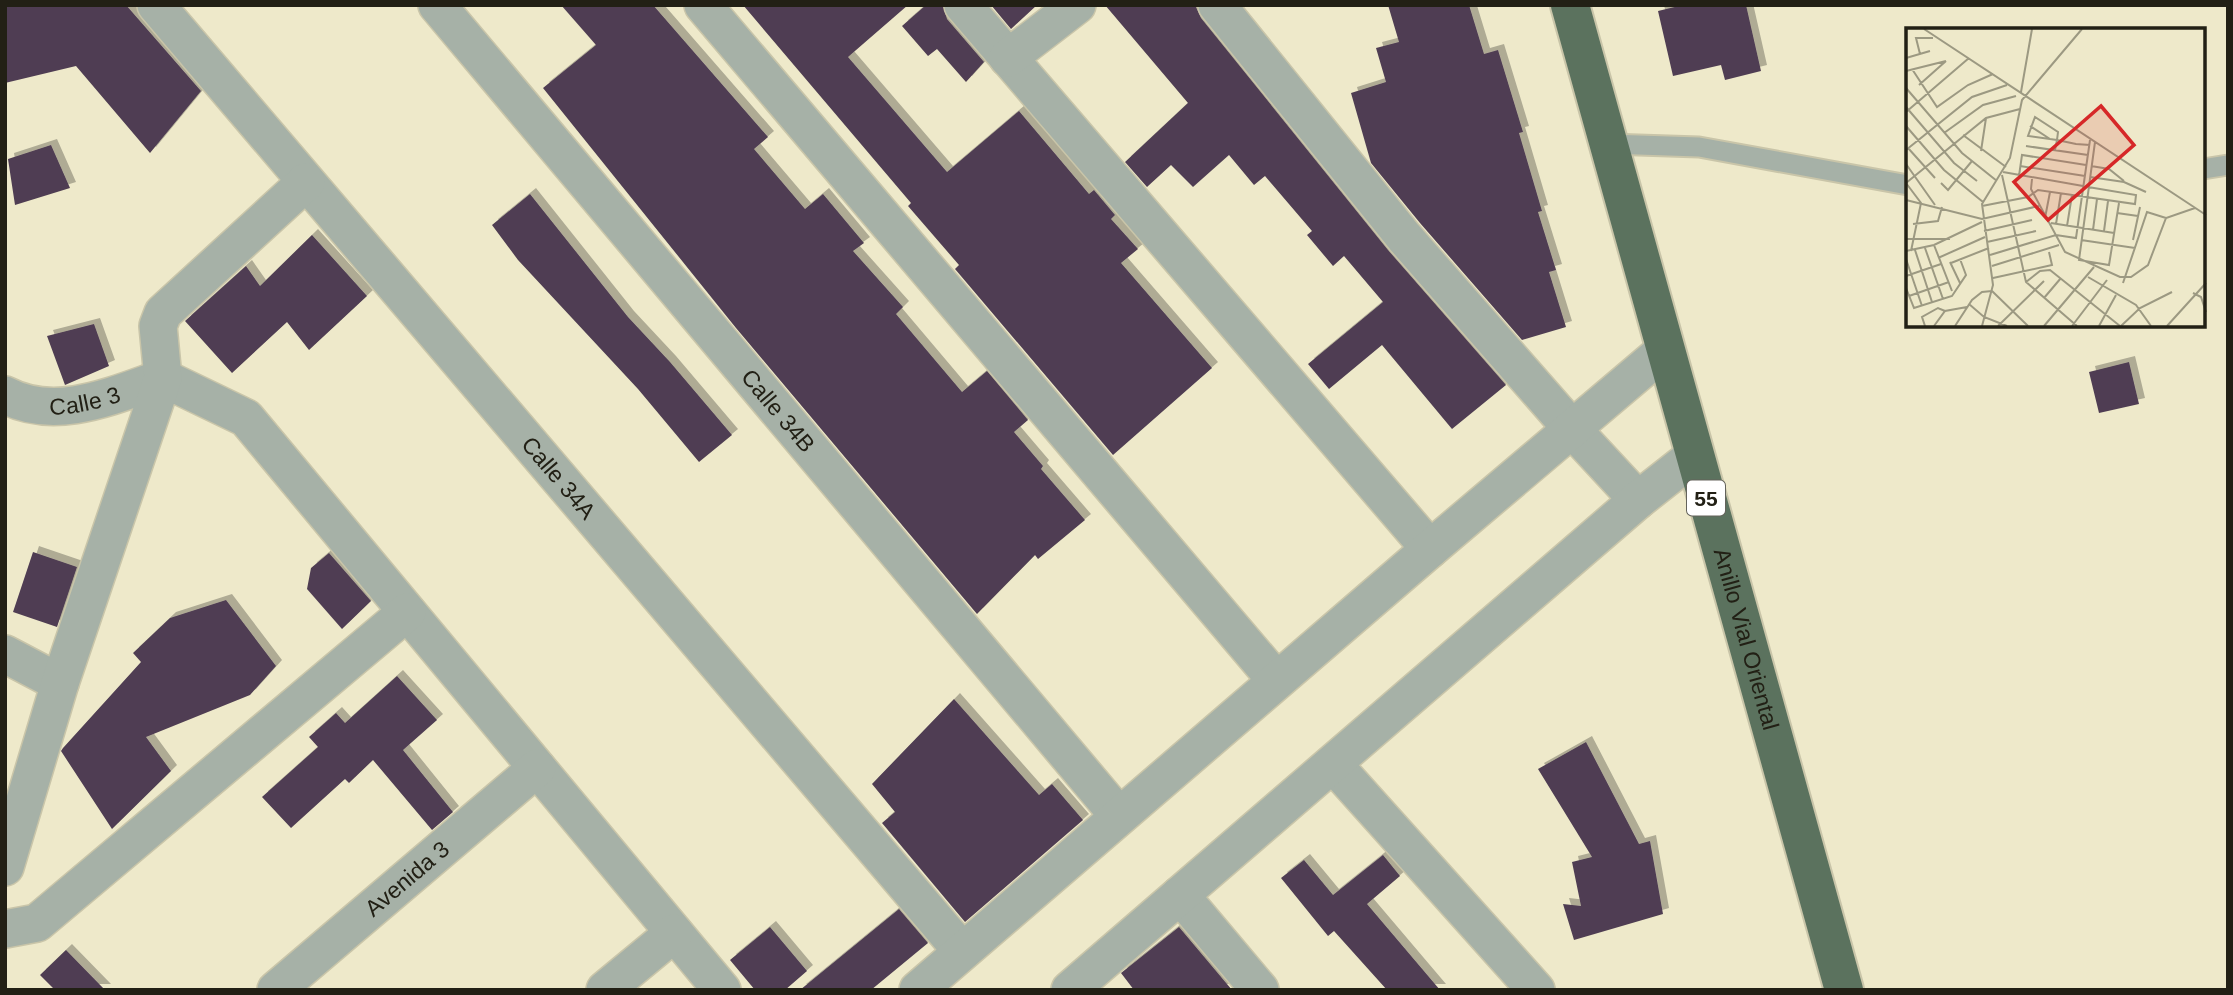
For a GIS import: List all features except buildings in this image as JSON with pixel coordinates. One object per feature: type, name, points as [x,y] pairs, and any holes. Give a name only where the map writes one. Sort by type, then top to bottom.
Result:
[{"type":"highway","name":"Anillo Vial Oriental","points":[[1570,5],[1844,990]]},
{"type":"street","name":"Calle 34A","points":[[156,5],[962,951]]},
{"type":"street","name":"Calle 34B","points":[[437,5],[1119,816]]},
{"type":"street","points":[[703,5],[1276,680]]},
{"type":"street","points":[[963,5],[1430,549]]},
{"type":"street","points":[[1008,58],[1077,5]]},
{"type":"street","points":[[1217,5],[1404,237],[1638,500]]},
{"type":"street","points":[[5,867],[60,684],[163,378],[158,326],[163,313],[306,182]]},
{"type":"street","points":[[918,990],[1276,680],[1665,350]]},
{"type":"street","points":[[163,378],[246,418],[722,990]]},
{"type":"street","name":"Calle 3","points":[[5,394],[20,403],[53,406],[88,404],[163,378]]},
{"type":"street","points":[[1070,990],[1638,500],[1694,456]]},
{"type":"street","points":[[5,929],[37,922],[407,612]]},
{"type":"street","points":[[5,654],[60,684]]},
{"type":"street","points":[[1333,764],[1536,990]]},
{"type":"street","name":"Avenida 3","points":[[276,990],[537,768]]},
{"type":"street","points":[[1180,895],[1260,990]]},
{"type":"street","points":[[605,990],[674,933]]},
{"type":"lane","points":[[1608,144],[1699,147],[1906,185]]},
{"type":"lane","points":[[2205,169],[2228,164]]}]
